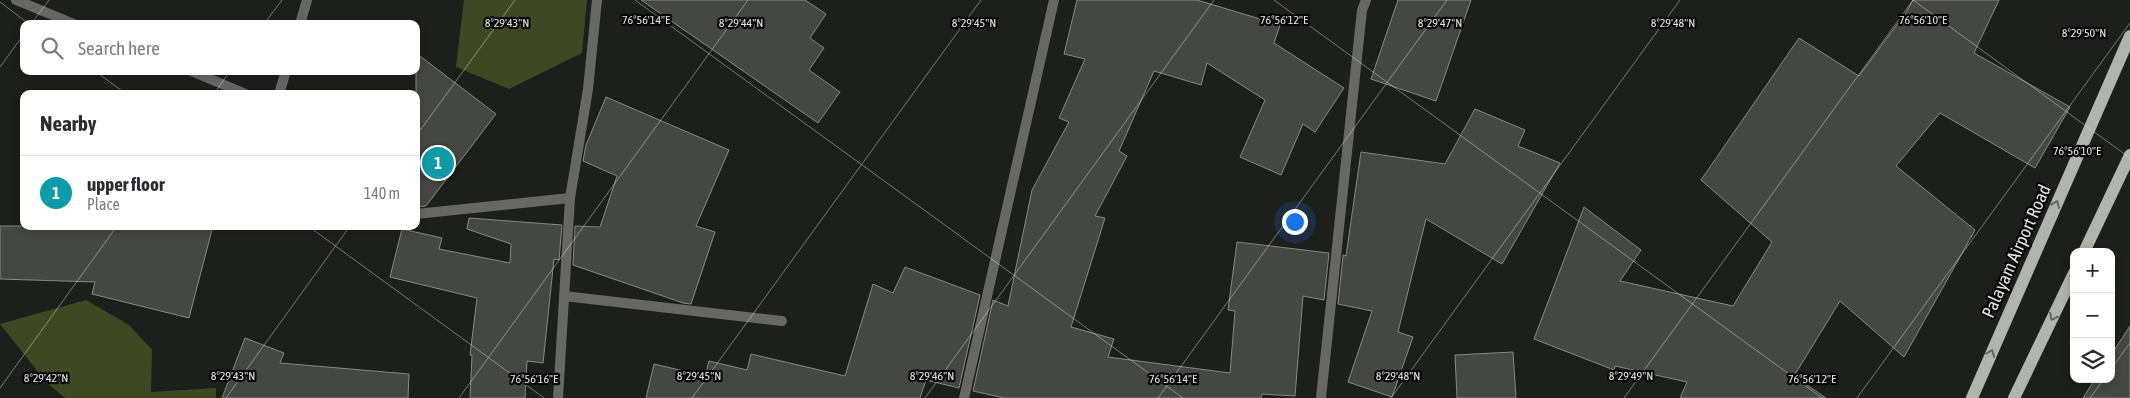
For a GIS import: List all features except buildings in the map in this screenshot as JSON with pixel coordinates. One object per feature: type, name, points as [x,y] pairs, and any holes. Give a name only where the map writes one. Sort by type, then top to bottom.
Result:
[{"type":"main road","name":"Palayam Airport Road","points":[[1972,398],[2130,36]]},
{"type":"main road","points":[[2086,248],[2130,156]]},
{"type":"main road","points":[[2014,398],[2070,281]]},
{"type":"street","points":[[16,0],[64,20]]},
{"type":"street","points":[[301,20],[306,0]]},
{"type":"street","points":[[558,398],[570,198],[588,89],[597,0]]},
{"type":"street","points":[[964,398],[1054,0]]},
{"type":"street","points":[[1321,398],[1362,10],[1366,0]]},
{"type":"street","points":[[201,75],[236,90]]},
{"type":"street","points":[[280,90],[285,75]]},
{"type":"street","points":[[420,214],[570,198]]},
{"type":"street","points":[[564,296],[782,322]]},
{"type":"green space","points":[[464,0],[587,0],[582,53],[509,89],[456,67]]},
{"type":"green space","points":[[86,300],[129,325],[152,350],[151,392],[216,388],[216,398],[65,398],[46,382],[0,324]]},
{"type":"place","name":"upper floor","points":[[438,163]]}]
